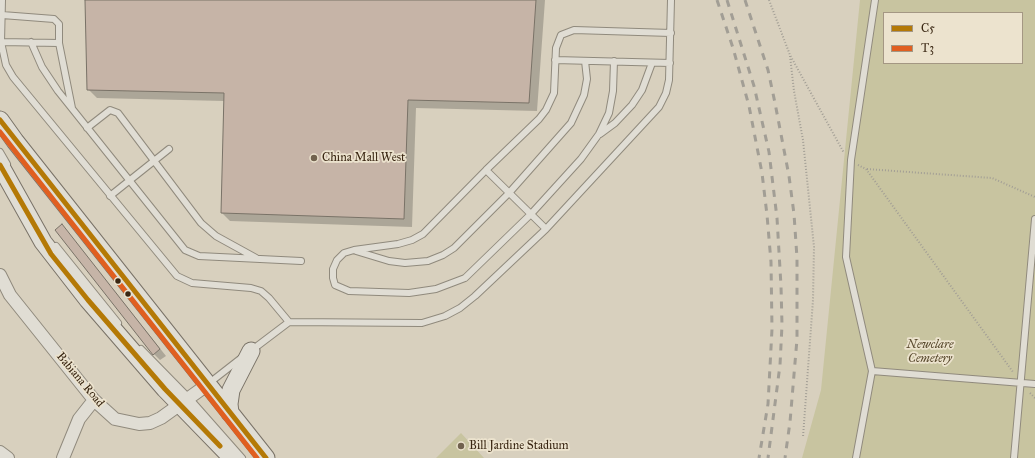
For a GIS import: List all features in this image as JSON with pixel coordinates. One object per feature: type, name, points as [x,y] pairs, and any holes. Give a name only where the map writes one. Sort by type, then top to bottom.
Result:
[{"type":"main road","points":[[0,120],[204,387],[230,413],[266,458]]},
{"type":"main road","points":[[1,170],[51,254],[88,300],[185,401],[232,458]]},
{"type":"main road","points":[[230,413],[229,404],[232,390],[251,351]]},
{"type":"street","name":"Babiana Road","points":[[0,275],[10,295],[94,400],[116,419],[139,424],[150,423],[161,418],[204,387]]},
{"type":"street","points":[[63,458],[79,419],[94,400]]},
{"type":"street","points":[[0,452],[8,458]]},
{"type":"lane","points":[[2,0],[1,42],[6,65],[13,78],[177,276],[192,283],[251,288],[261,292],[269,298],[289,322]]},
{"type":"lane","points":[[204,387],[289,322],[422,323],[445,316],[460,308],[476,296],[546,229],[659,107],[666,93],[669,80],[671,0]]},
{"type":"lane","points":[[856,458],[872,371],[846,257],[851,160],[875,0]]},
{"type":"lane","points":[[2,15],[54,19],[59,24],[59,43],[72,109]]},
{"type":"lane","points":[[614,62],[613,91],[609,113],[599,134],[581,158],[531,214],[464,278],[436,289],[409,293],[386,293],[341,289],[335,285],[332,278],[333,268],[337,260],[344,253],[354,250],[398,244],[412,240],[423,234],[546,110],[554,93],[557,40],[560,35],[574,30],[671,33]]},
{"type":"lane","points":[[1,42],[59,43]]},
{"type":"lane","points":[[31,42],[42,67],[72,109],[185,250],[199,256],[300,261]]},
{"type":"lane","points":[[555,60],[670,63]]},
{"type":"lane","points":[[354,250],[389,261],[405,264],[428,261],[443,256],[454,248],[509,193],[571,123],[584,95],[587,79],[585,61]]},
{"type":"lane","points":[[599,134],[615,123],[632,105],[642,90],[652,62]]},
{"type":"lane","points":[[88,128],[113,109],[118,113],[201,223],[216,236],[258,259]]},
{"type":"lane","points":[[0,130],[204,387],[258,458]]},
{"type":"lane","points":[[110,196],[169,149]]},
{"type":"lane","points":[[0,152],[45,232],[124,329]]},
{"type":"lane","points":[[486,170],[546,229]]},
{"type":"lane","points":[[1014,458],[1035,219]]},
{"type":"lane","points":[[133,341],[185,401],[242,458]]},
{"type":"lane","points":[[872,371],[1035,384]]},
{"type":"path","points":[[769,0],[790,55],[842,151],[851,160],[866,169],[1021,382],[1035,398]]},
{"type":"path","points":[[790,55],[794,91],[805,154],[814,247],[813,300],[803,437]]},
{"type":"path","points":[[866,169],[992,178],[1035,197]]},
{"type":"green space","name":"Newclare Cemetery","points":[[860,0],[1035,0],[1035,458],[802,458],[821,390]]},
{"type":"green space","name":"Bill Jardine Stadium","points":[[461,433],[484,458],[436,458]]},
{"type":"building","name":"China Mall West","points":[[85,0],[536,0],[529,103],[408,100],[404,219],[221,213],[224,93],[87,90]]},
{"type":"building","points":[[62,224],[160,349],[153,355],[55,230]]},
{"type":"railway","points":[[717,0],[733,48],[749,106],[762,173],[767,215],[771,262],[772,329],[768,404],[759,458]]},
{"type":"railway","points":[[727,0],[754,86],[769,152],[777,218],[782,325],[780,365],[768,458]]},
{"type":"railway","points":[[745,0],[768,70],[789,176],[794,214],[797,258],[797,339],[790,422],[785,458]]},
{"type":"transit line","name":"C5","points":[[0,120],[266,458]]},
{"type":"transit line","name":"T3","points":[[0,132],[257,458]]},
{"type":"transit line","name":"C5","points":[[0,165],[51,254],[88,300],[165,389],[220,446]]},
{"type":"place","name":"China Mall West","points":[[314,158]]},
{"type":"place","name":"Bill Jardine Stadium","points":[[461,446]]}]
